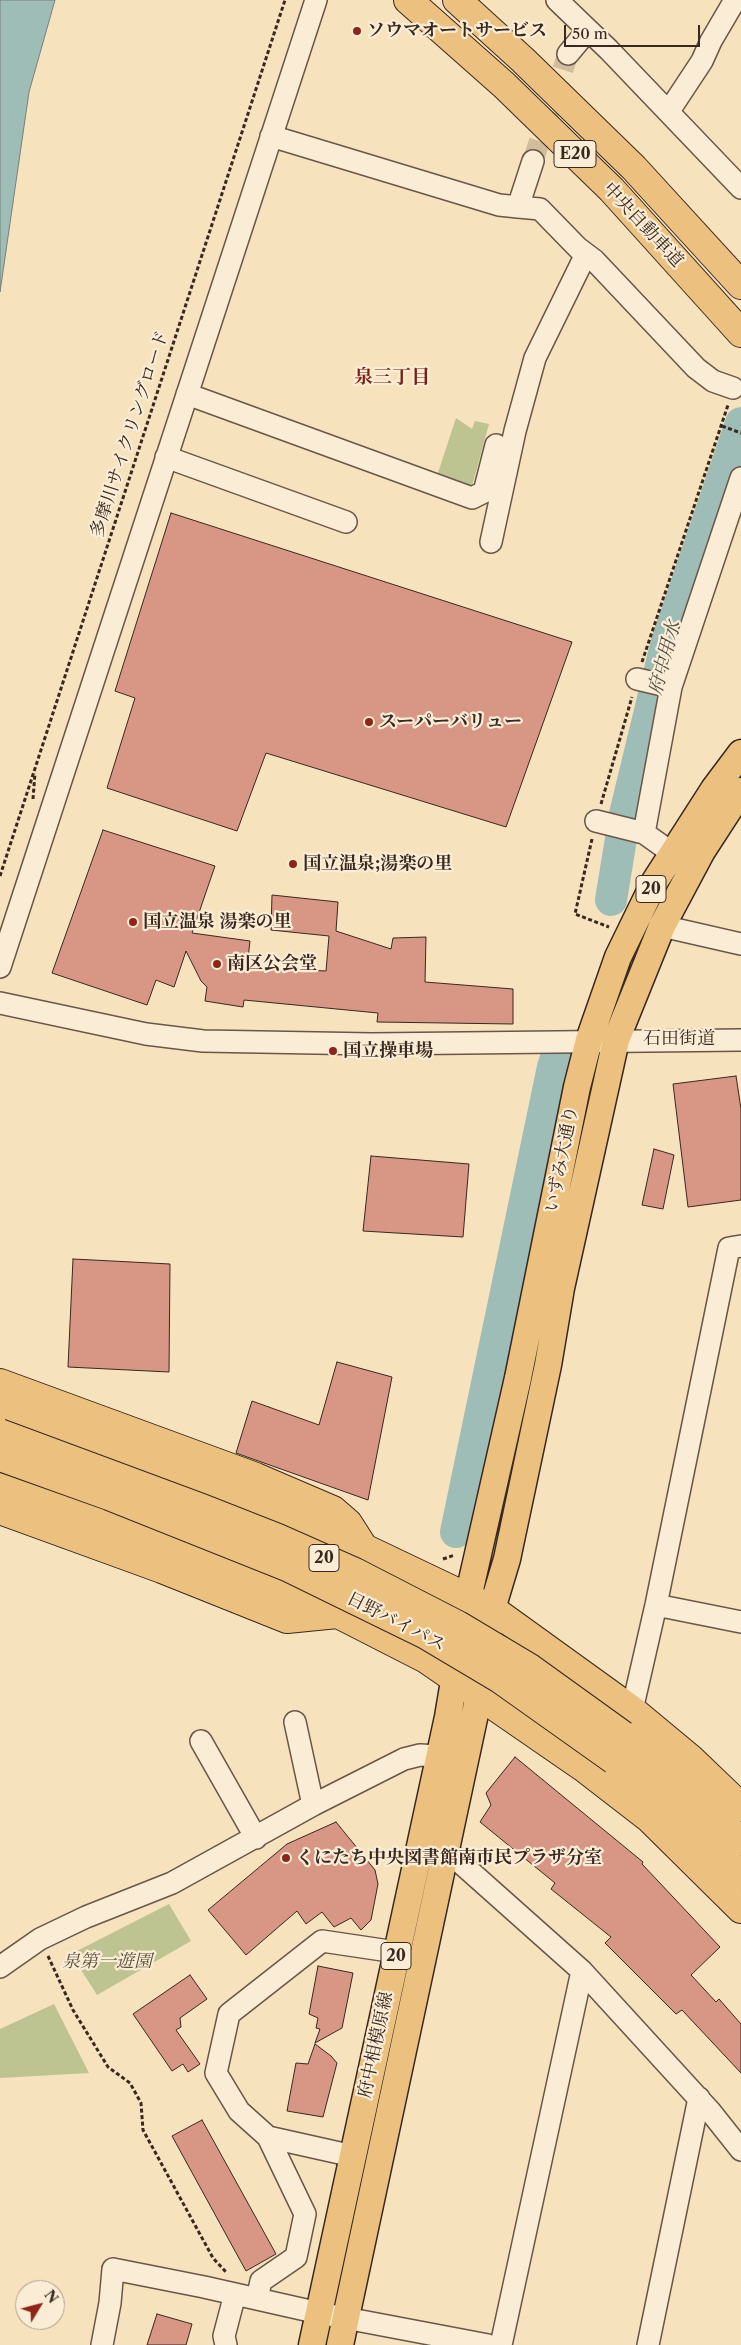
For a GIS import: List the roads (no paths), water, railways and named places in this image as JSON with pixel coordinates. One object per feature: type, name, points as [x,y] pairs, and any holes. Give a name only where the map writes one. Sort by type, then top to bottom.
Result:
[{"type":"highway","name":"中央自動車道","points":[[408,0],[504,85],[612,190],[735,326]]},
{"type":"highway","name":"中央自動車道","points":[[457,0],[523,60],[634,168],[739,282]]},
{"type":"highway","points":[[0,1383],[256,1477],[333,1510],[348,1523],[364,1548]]},
{"type":"highway","points":[[0,1408],[364,1548],[480,1604],[623,1735],[692,1760],[741,1807]]},
{"type":"highway","name":"日野バイパス","points":[[0,1433],[278,1538],[355,1572],[424,1606],[498,1649],[559,1688],[623,1735],[680,1783],[741,1841]]},
{"type":"highway","name":"日野バイパス","points":[[0,1457],[109,1496],[286,1567],[426,1635],[500,1678],[623,1735],[693,1828],[741,1875]]},
{"type":"highway","points":[[0,1484],[276,1588],[338,1614],[426,1659],[584,1768],[650,1819],[741,1909]]},
{"type":"highway","points":[[0,1510],[162,1569],[287,1619],[322,1614],[338,1614]]},
{"type":"main road","name":"いずみ大通り","points":[[480,1604],[488,1519],[576,1087],[589,1040],[618,957],[634,921],[672,853],[714,789],[741,753]]},
{"type":"main road","name":"いずみ大通り","points":[[480,1604],[507,1559],[548,1365],[563,1278],[616,1040],[662,926],[682,885],[739,796]]},
{"type":"main road","name":"府中相模原線","points":[[312,2345],[438,1756],[448,1717],[453,1678],[480,1604]]},
{"type":"main road","name":"府中相模原線","points":[[340,2345],[444,1849],[479,1695],[480,1604]]},
{"type":"street","points":[[0,967],[316,0]]},
{"type":"street","points":[[557,0],[669,111],[741,188]]},
{"type":"street","points":[[669,111],[702,61],[728,2]]},
{"type":"street","points":[[568,54],[588,30]]},
{"type":"street","points":[[271,136],[499,205],[540,209],[594,260],[696,368],[714,381],[734,388]]},
{"type":"street","points":[[518,207],[533,161]]},
{"type":"street","points":[[491,542],[515,431],[536,358],[586,254]]},
{"type":"street","points":[[187,394],[472,498],[484,492],[496,445]]},
{"type":"street","points":[[166,457],[346,522]]},
{"type":"street","points":[[640,832],[654,683],[741,478]]},
{"type":"street","points":[[600,822],[640,832],[672,853]]},
{"type":"street","points":[[662,926],[741,944]]},
{"type":"street","name":"石田街道","points":[[0,1004],[146,1034],[203,1041],[372,1044],[589,1040],[741,1040]]},
{"type":"street","points":[[623,1735],[656,1605],[729,1248],[741,1246]]},
{"type":"street","points":[[656,1605],[741,1622]]},
{"type":"street","points":[[295,1722],[313,1806]]},
{"type":"street","points":[[201,1741],[256,1838]]},
{"type":"street","points":[[0,1967],[40,1940],[86,1917],[172,1883],[404,1759],[420,1755],[438,1756]]},
{"type":"street","points":[[444,1849],[582,1971],[699,2098],[741,2150]]},
{"type":"street","points":[[226,2345],[224,2336],[246,2297],[261,2281],[296,2257],[305,2214],[268,2137],[239,2111],[216,2073],[229,2014],[322,1941],[396,1952]]},
{"type":"street","points":[[500,2345],[582,1971]]},
{"type":"street","points":[[648,2345],[699,2098]]},
{"type":"street","points":[[268,2137],[353,2156]]},
{"type":"street","points":[[102,2345],[110,2303],[113,2270],[346,2319],[488,2345]]},
{"type":"water","points":[[0,0],[55,0],[29,92],[0,292]]},
{"type":"waterway","name":"府中用水","points":[[611,900],[625,814],[666,645],[741,423]]},
{"type":"waterway","points":[[456,1532],[557,1055]]},
{"type":"tunnel","points":[[533,161],[568,54]]},
{"type":"place","name":"ソウマオートサービス","points":[[357,31]]},
{"type":"place","name":"スーパーバリュー","points":[[369,722]]},
{"type":"place","name":"国立温泉;湯楽の里","points":[[293,864]]},
{"type":"place","name":"国立温泉 湯楽の里","points":[[133,922]]},
{"type":"place","name":"南区公会堂","points":[[217,964]]},
{"type":"place","name":"国立操車場","points":[[333,1051]]},
{"type":"place","name":"くにたち中央図書館南市民プラザ分室","points":[[286,1858]]},
{"type":"district","name":"泉三丁目","points":[[392,378]]},
{"type":"park label","name":"泉第一遊園","points":[[107,1962]]}]
